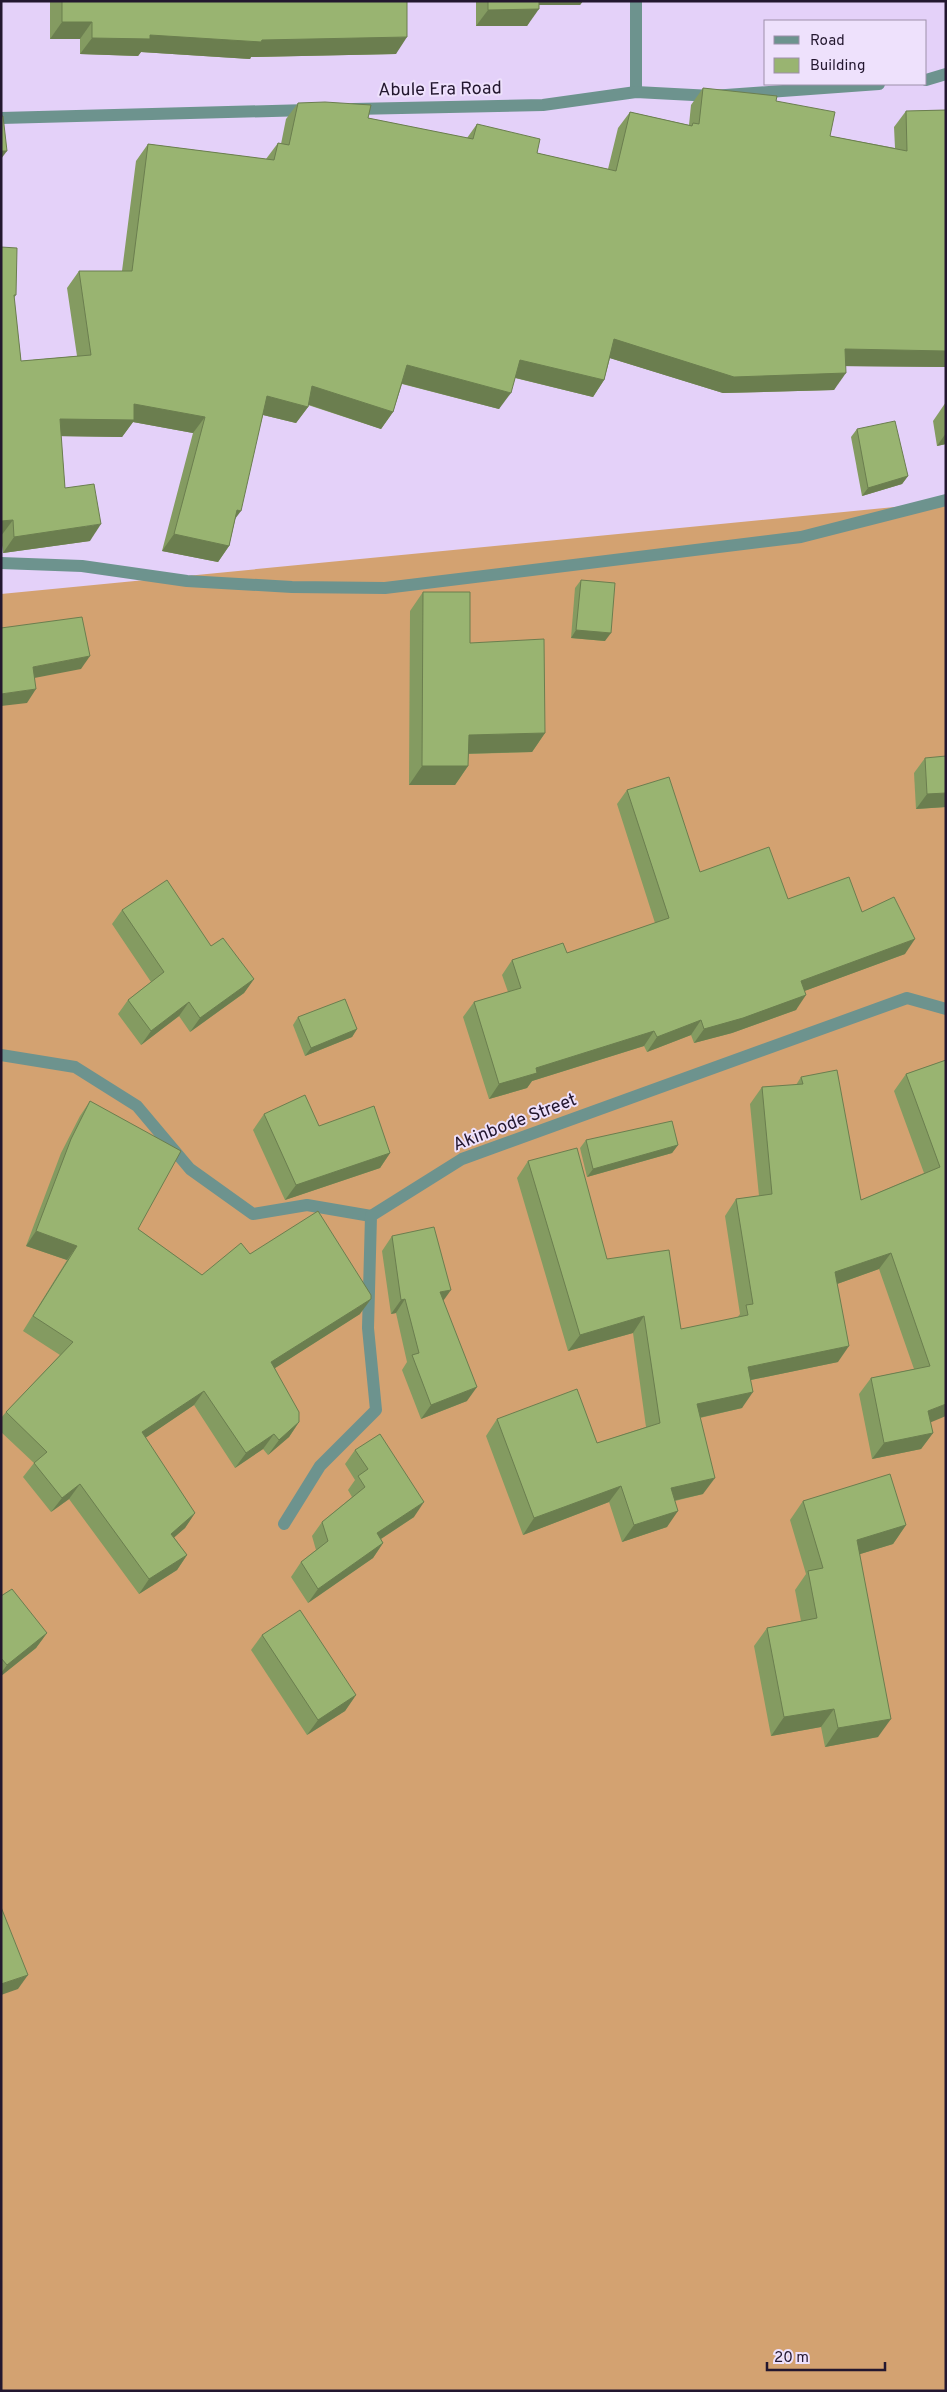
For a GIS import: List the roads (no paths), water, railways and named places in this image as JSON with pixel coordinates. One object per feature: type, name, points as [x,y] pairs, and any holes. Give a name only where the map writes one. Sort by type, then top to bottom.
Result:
[{"type":"street","points":[[636,1],[636,92]]},
{"type":"street","points":[[927,80],[946,74]]},
{"type":"street","name":"Abule Era Road","points":[[337,110],[543,105],[636,92],[712,96],[865,85]]},
{"type":"street","points":[[2,116],[317,110]]},
{"type":"street","points":[[1,563],[82,566],[187,581],[292,587],[385,588],[801,536],[946,500]]},
{"type":"street","name":"Akinbode Street","points":[[371,1216],[462,1159],[907,998],[946,1009]]},
{"type":"street","points":[[1,1055],[75,1067],[137,1106],[190,1169],[253,1214],[307,1205],[371,1216],[368,1328],[376,1410],[320,1466],[284,1524]]}]
